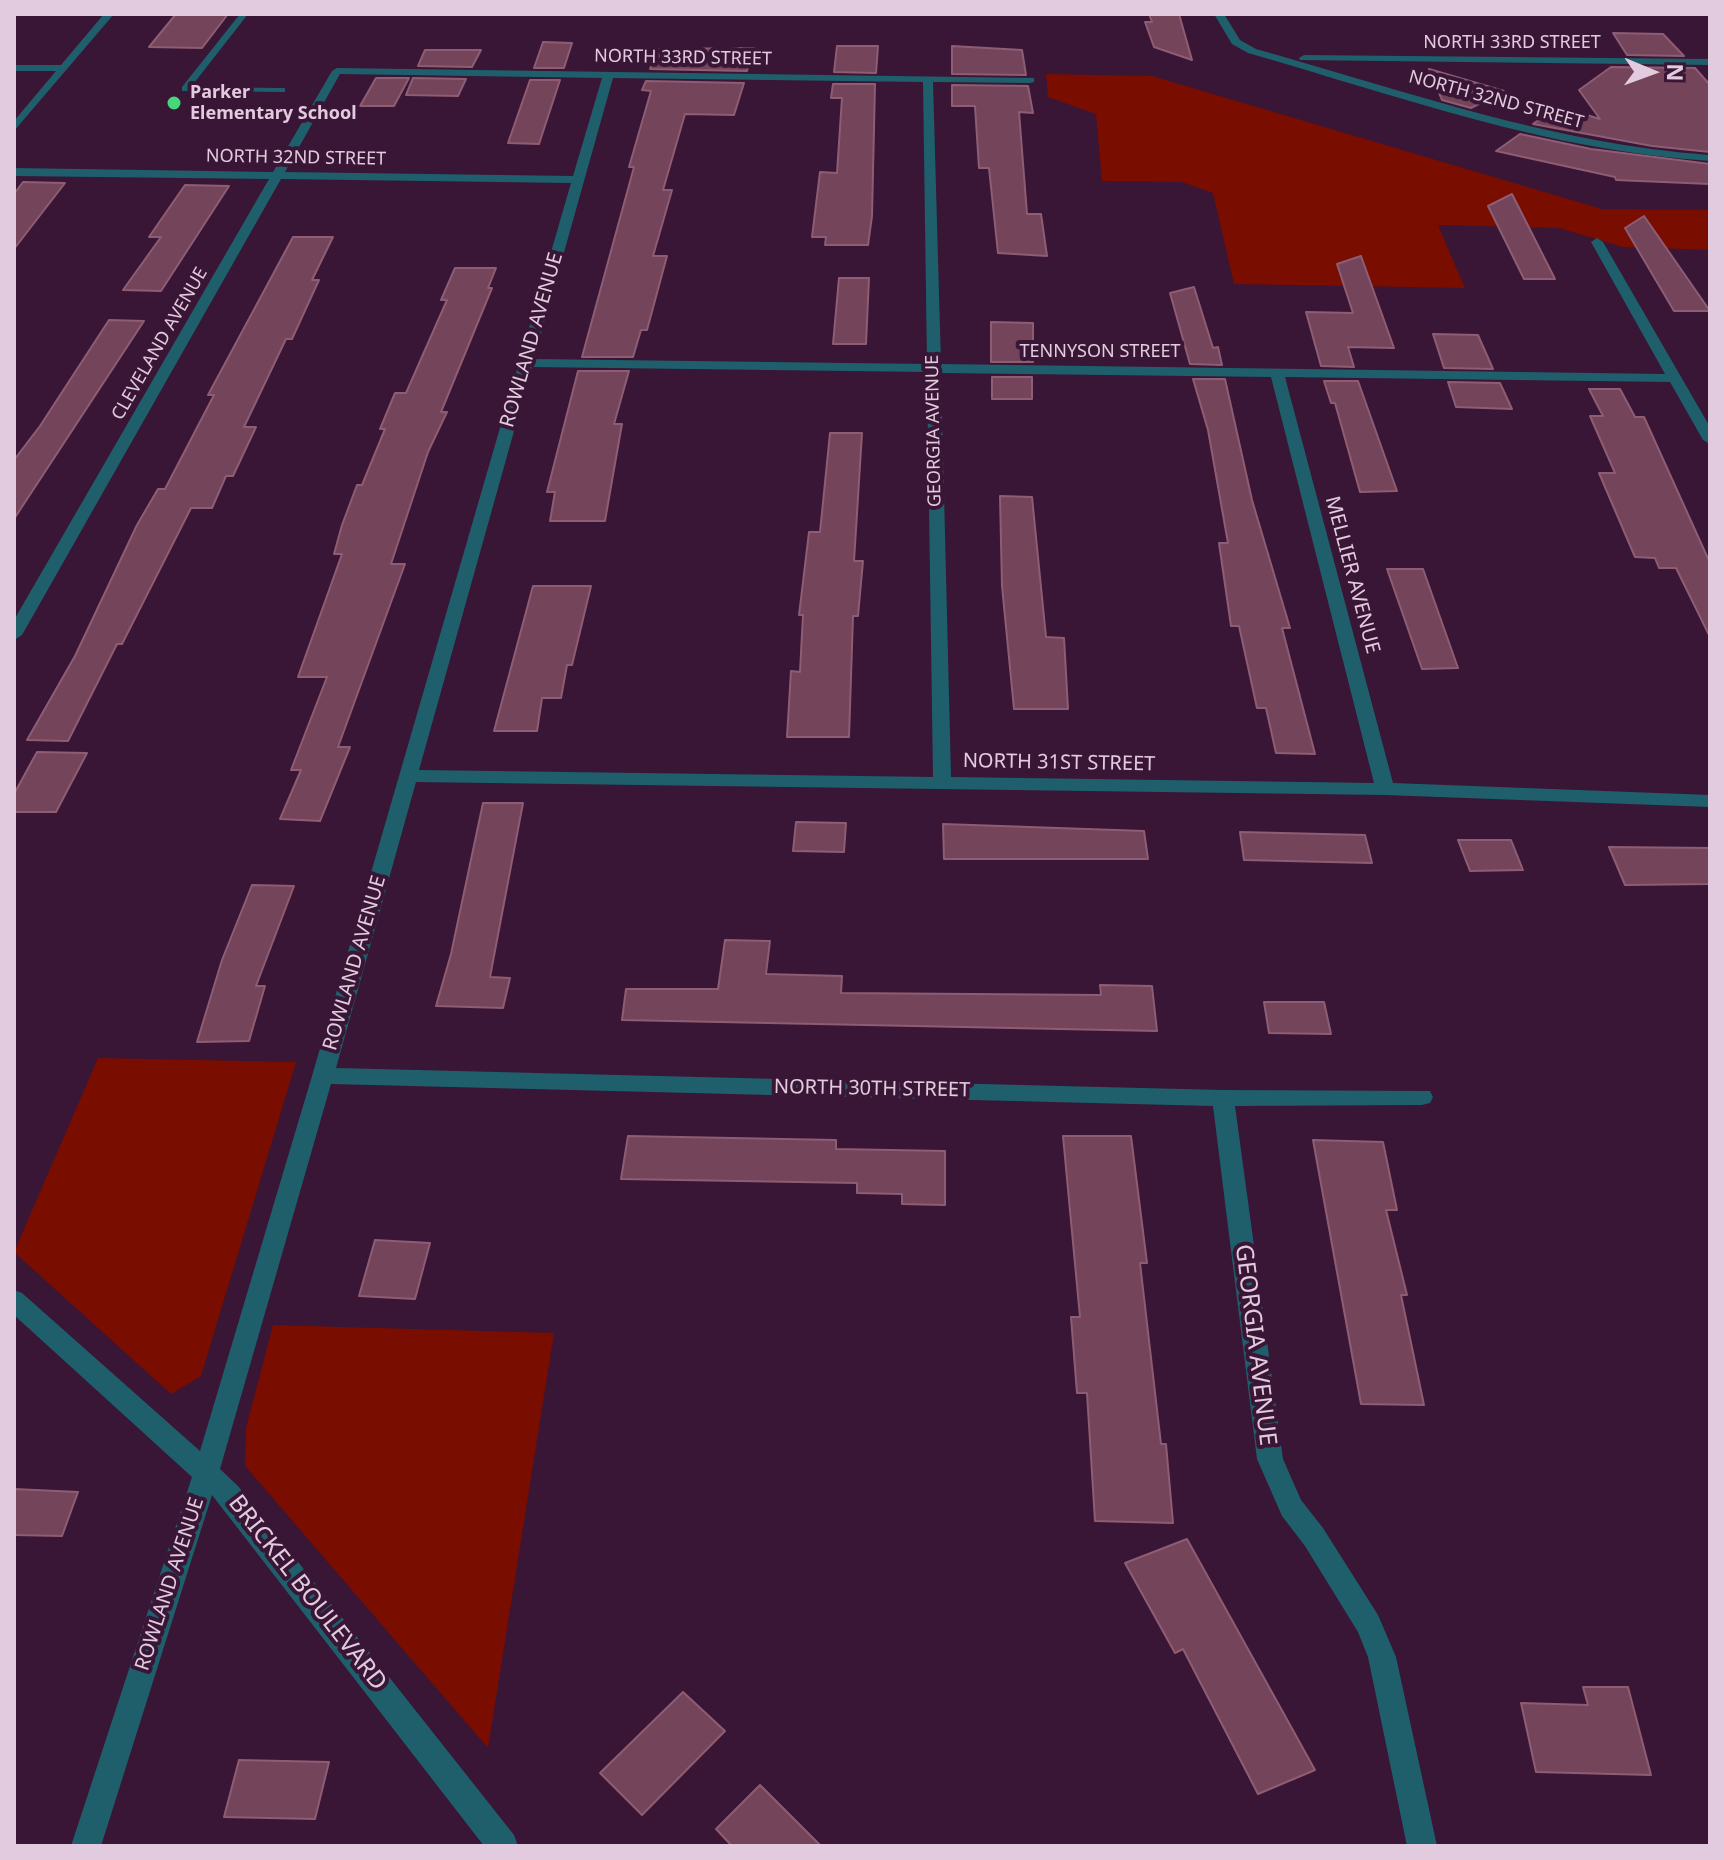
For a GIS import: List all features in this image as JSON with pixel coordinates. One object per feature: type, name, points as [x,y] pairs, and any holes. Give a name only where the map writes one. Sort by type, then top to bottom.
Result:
[{"type":"street","points":[[14,128],[109,14]]},
{"type":"street","points":[[1219,14],[1236,42],[1276,57]]},
{"type":"street","name":"NORTH 33RD STREET","points":[[1276,57],[1710,62]]},
{"type":"street","name":"NORTH 32ND STREET","points":[[1276,57],[1599,146],[1659,156],[1710,158]]},
{"type":"street","name":"NORTH 33RD STREET","points":[[1391,90],[1373,78],[1374,69],[1386,63],[1410,60]]},
{"type":"street","points":[[14,68],[63,68]]},
{"type":"street","name":"NORTH 33RD STREET","points":[[337,71],[1030,80]]},
{"type":"street","name":"CLEVELAND AVENUE","points":[[14,635],[337,71]]},
{"type":"street","name":"ROWLAND AVENUE","points":[[86,1846],[206,1473],[323,1076],[608,75]]},
{"type":"street","name":"GEORGIA AVENUE","points":[[928,79],[942,783]]},
{"type":"street","name":"NORTH 32ND STREET","points":[[14,172],[577,180]]},
{"type":"street","points":[[1597,242],[1710,440]]},
{"type":"street","name":"TENNYSON STREET","points":[[526,363],[1674,378]]},
{"type":"street","name":"MELLIER AVENUE","points":[[1277,372],[1385,789]]},
{"type":"street","name":"NORTH 31ST STREET","points":[[408,776],[1385,789],[1710,801]]},
{"type":"street","name":"NORTH 30TH STREET","points":[[323,1076],[1223,1098],[1422,1097]]},
{"type":"street","name":"GEORGIA AVENUE","points":[[1223,1098],[1270,1459],[1291,1508],[1314,1537],[1368,1624],[1382,1657],[1422,1846]]},
{"type":"street","name":"BRICKEL BOULEVARD","points":[[14,1300],[229,1494],[273,1546],[503,1846]]},
{"type":"lane","points":[[244,14],[185,89],[282,90]]},
{"type":"shaded area","points":[[1046,74],[1152,76],[1602,209],[1710,210],[1710,250],[1623,247],[1559,228],[1438,225],[1465,288],[1234,284],[1213,193],[1182,182],[1102,181],[1096,114],[1048,97]]},
{"type":"shaded area","points":[[98,1058],[296,1062],[201,1376],[171,1394],[14,1252]]},
{"type":"shaded area","points":[[273,1325],[554,1333],[488,1748],[245,1466],[246,1428]]},
{"type":"building","points":[[176,14],[228,14],[202,48],[149,47]]},
{"type":"building","points":[[1149,14],[1179,14],[1192,60],[1154,47],[1145,22],[1152,22]]},
{"type":"building","points":[[1613,33],[1663,34],[1684,56],[1627,55]]},
{"type":"building","points":[[543,42],[572,43],[564,68],[534,68]]},
{"type":"building","points":[[837,46],[878,46],[876,73],[834,72]]},
{"type":"building","points":[[952,46],[1022,50],[1026,75],[952,74]]},
{"type":"building","points":[[754,48],[747,71],[650,69],[657,49]]},
{"type":"building","points":[[425,50],[481,50],[472,67],[418,66]]},
{"type":"building","points":[[1611,67],[1695,68],[1710,85],[1710,152],[1652,146],[1533,124],[1557,106],[1600,119],[1579,90]]},
{"type":"building","points":[[1429,69],[1504,91],[1471,108],[1442,100]]},
{"type":"building","points":[[376,78],[409,78],[394,106],[360,106]]},
{"type":"building","points":[[413,78],[466,79],[458,96],[406,95]]},
{"type":"building","points":[[530,80],[560,80],[539,144],[508,143]]},
{"type":"building","points":[[646,81],[744,83],[734,115],[685,114],[663,190],[672,190],[653,256],[667,256],[647,330],[641,330],[633,357],[582,357],[634,167],[629,167],[651,91],[642,90]]},
{"type":"building","points":[[833,84],[875,84],[872,216],[868,245],[825,245],[826,237],[812,237],[820,172],[837,173],[842,98],[831,98]]},
{"type":"building","points":[[952,85],[1028,86],[1033,113],[1019,112],[1027,214],[1041,214],[1047,256],[998,253],[989,168],[979,168],[975,106],[952,106]]},
{"type":"building","points":[[1520,134],[1591,149],[1710,164],[1710,184],[1616,180],[1615,177],[1496,151]]},
{"type":"building","points":[[23,182],[65,183],[14,249],[14,194]]},
{"type":"building","points":[[185,185],[229,186],[161,291],[123,290],[161,237],[149,237]]},
{"type":"building","points":[[1512,194],[1555,279],[1524,279],[1488,206]]},
{"type":"building","points":[[1644,216],[1710,311],[1674,311],[1625,228]]},
{"type":"building","points":[[293,237],[333,237],[312,280],[319,280],[292,339],[286,339],[244,427],[256,427],[233,476],[226,476],[212,508],[191,508],[122,644],[117,644],[68,741],[27,740],[75,656],[137,525],[158,489],[165,489],[214,395],[208,395]]},
{"type":"building","points":[[1361,256],[1394,348],[1348,347],[1354,367],[1321,366],[1306,312],[1353,313],[1337,264]]},
{"type":"building","points":[[455,268],[496,268],[488,288],[492,288],[441,412],[447,412],[428,452],[391,564],[405,564],[338,747],[350,747],[320,821],[280,819],[301,770],[291,770],[327,677],[298,677],[342,554],[334,554],[342,525],[357,485],[362,485],[385,429],[380,429],[395,393],[406,393],[447,300],[441,300]]},
{"type":"building","points":[[839,278],[869,278],[866,344],[833,344]]},
{"type":"building","points":[[1194,287],[1213,348],[1218,347],[1222,365],[1190,364],[1170,293]]},
{"type":"building","points":[[109,320],[144,321],[14,519],[14,460],[40,426]]},
{"type":"building","points":[[991,322],[1033,323],[1033,362],[991,362]]},
{"type":"building","points":[[1433,334],[1478,335],[1493,369],[1444,368]]},
{"type":"building","points":[[578,371],[629,371],[614,424],[622,424],[605,521],[550,521],[555,492],[547,492]]},
{"type":"building","points":[[992,377],[1032,377],[1032,399],[992,399]]},
{"type":"building","points":[[1193,379],[1225,379],[1252,500],[1290,628],[1282,628],[1315,754],[1276,753],[1266,708],[1257,708],[1239,626],[1231,626],[1219,543],[1228,543],[1208,430]]},
{"type":"building","points":[[1324,381],[1358,381],[1397,491],[1360,492],[1335,403],[1331,403]]},
{"type":"building","points":[[1448,382],[1500,383],[1512,409],[1456,407]]},
{"type":"building","points":[[1589,389],[1620,389],[1635,417],[1644,417],[1710,563],[1710,637],[1676,568],[1659,568],[1655,558],[1635,557],[1599,473],[1615,473],[1590,416],[1603,416]]},
{"type":"building","points":[[830,433],[862,433],[854,561],[863,561],[858,616],[853,616],[849,737],[787,737],[791,671],[800,672],[803,615],[799,615],[809,532],[820,532]]},
{"type":"building","points":[[1000,496],[1032,497],[1046,637],[1064,638],[1068,709],[1014,709],[1002,586]]},
{"type":"building","points":[[1387,569],[1423,569],[1458,668],[1422,669]]},
{"type":"building","points":[[533,586],[591,586],[572,665],[567,665],[561,698],[542,698],[537,731],[494,731]]},
{"type":"building","points":[[37,752],[87,753],[56,812],[14,812],[14,794]]},
{"type":"building","points":[[483,803],[523,803],[490,977],[510,978],[503,1008],[436,1006],[451,954]]},
{"type":"building","points":[[796,822],[846,823],[844,852],[793,851]]},
{"type":"building","points":[[943,824],[1144,831],[1148,859],[944,859]]},
{"type":"building","points":[[1240,832],[1365,835],[1372,863],[1244,860]]},
{"type":"building","points":[[1458,840],[1511,840],[1523,870],[1470,871]]},
{"type":"building","points":[[1609,847],[1710,848],[1710,884],[1625,885]]},
{"type":"building","points":[[252,885],[294,886],[256,986],[265,986],[249,1041],[197,1042],[222,960]]},
{"type":"building","points":[[725,940],[770,941],[766,974],[842,976],[841,993],[1101,995],[1100,985],[1152,986],[1157,1031],[622,1020],[626,989],[718,989]]},
{"type":"building","points":[[1264,1002],[1324,1002],[1331,1034],[1269,1033]]},
{"type":"building","points":[[628,1136],[836,1140],[836,1149],[945,1151],[945,1205],[902,1204],[902,1194],[857,1193],[857,1183],[621,1179]]},
{"type":"building","points":[[1063,1136],[1131,1136],[1147,1263],[1140,1263],[1161,1444],[1166,1444],[1173,1523],[1095,1521],[1087,1393],[1077,1393],[1071,1317],[1080,1317]]},
{"type":"building","points":[[1313,1140],[1383,1142],[1397,1210],[1386,1210],[1407,1295],[1401,1295],[1424,1405],[1361,1404]]},
{"type":"building","points":[[375,1240],[430,1243],[415,1299],[359,1296]]},
{"type":"building","points":[[14,1489],[78,1492],[62,1536],[14,1535]]},
{"type":"building","points":[[1187,1539],[1315,1770],[1258,1794],[1183,1649],[1175,1653],[1125,1563]]},
{"type":"building","points":[[1583,1687],[1628,1687],[1651,1775],[1536,1772],[1521,1703],[1588,1705]]},
{"type":"building","points":[[683,1692],[725,1731],[642,1815],[600,1773]]},
{"type":"building","points":[[239,1760],[329,1762],[315,1819],[224,1817]]},
{"type":"building","points":[[760,1785],[821,1846],[732,1846],[716,1829]]},
{"type":"place","name":"Parker Elementary School","points":[[174,103]]}]
